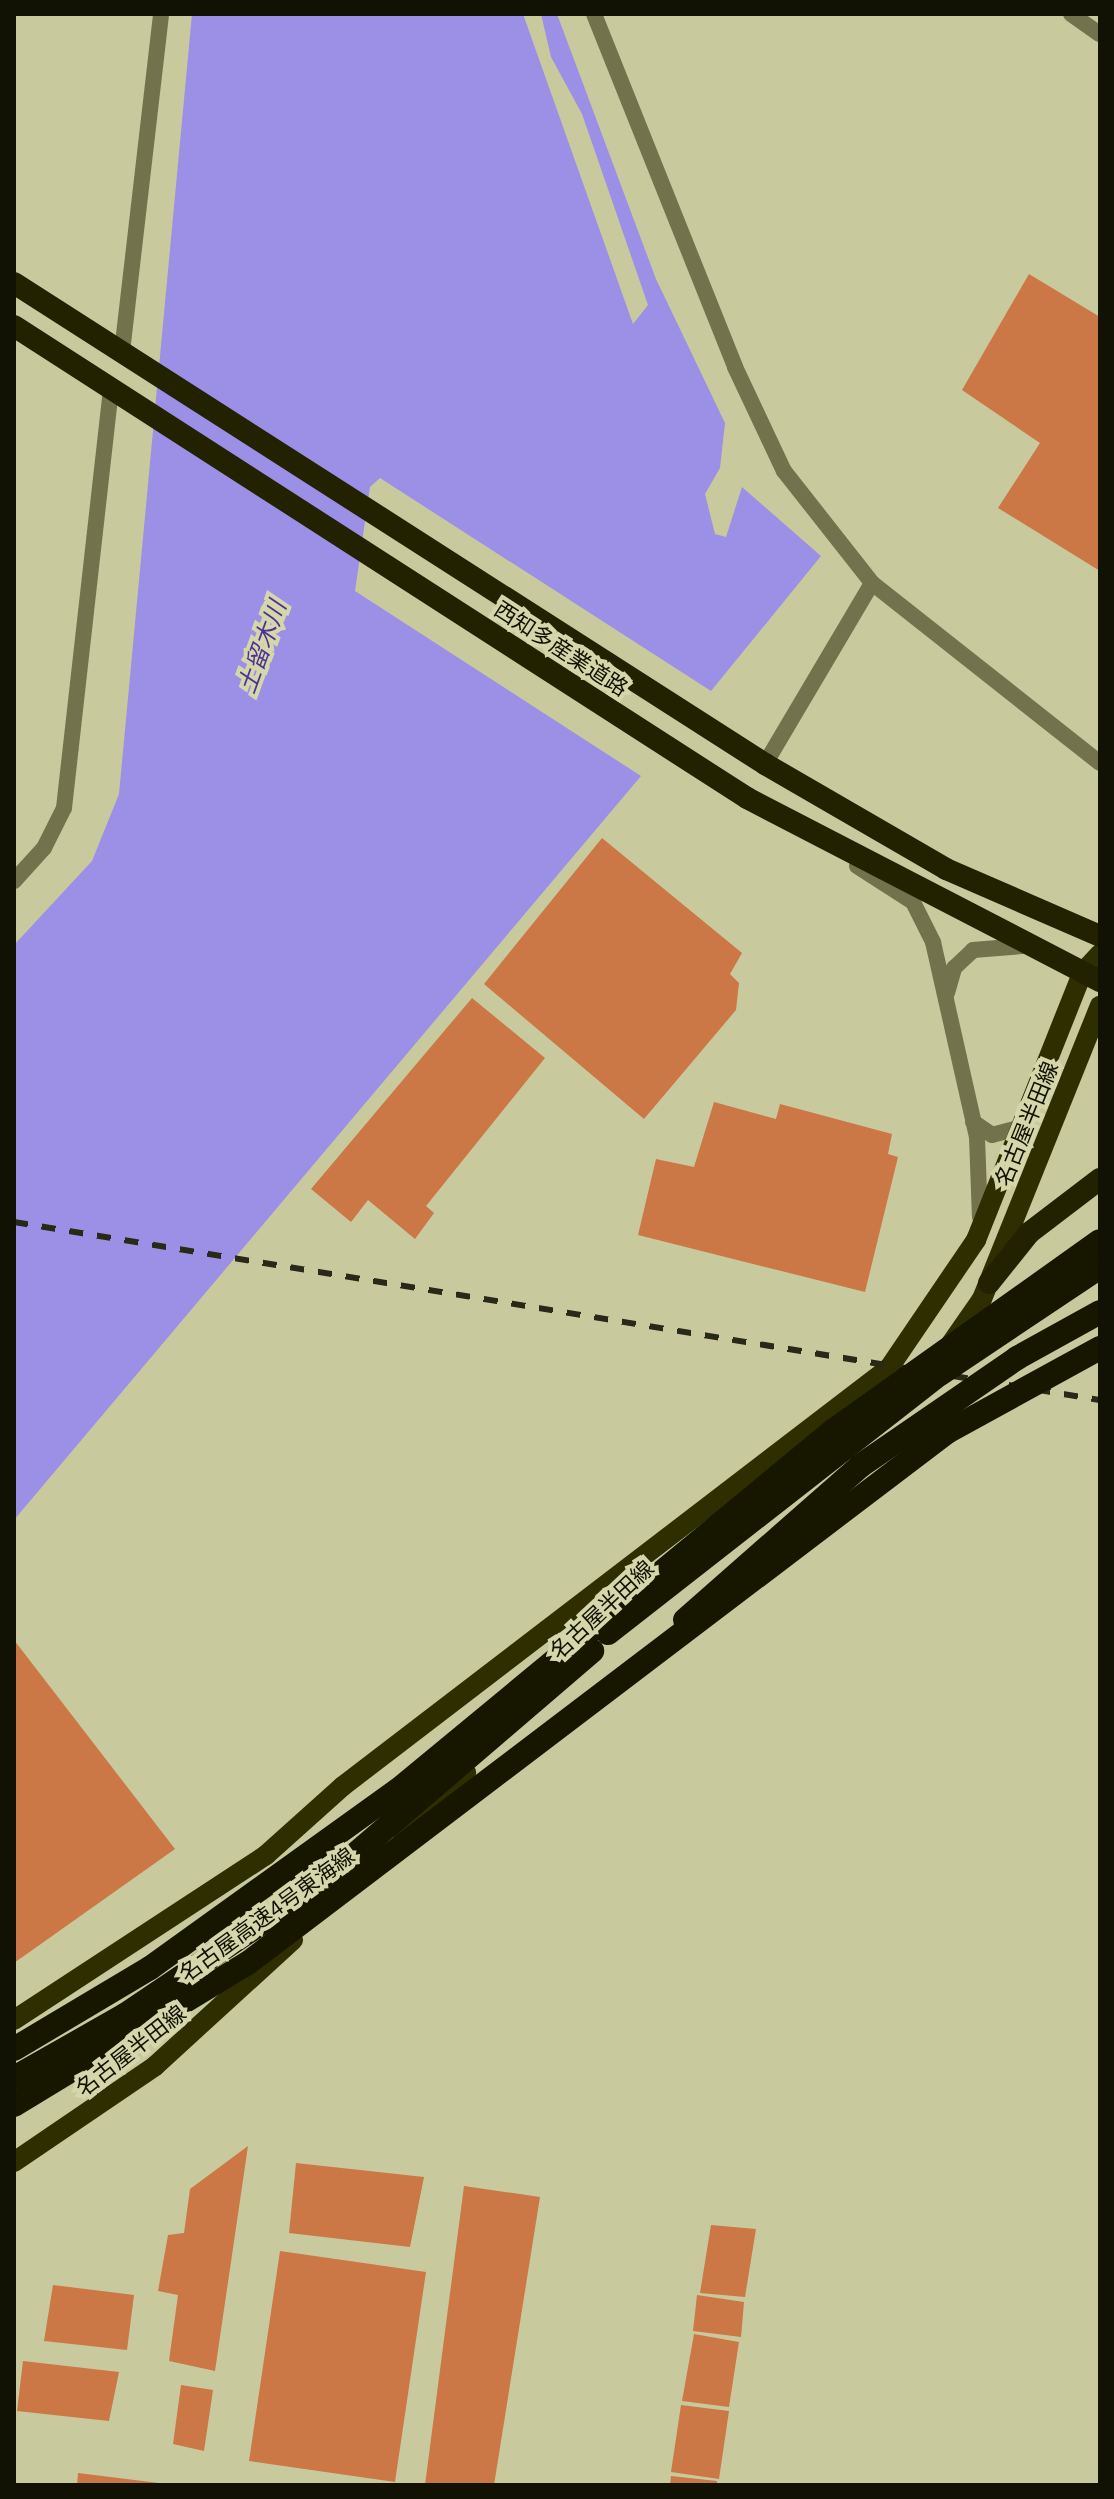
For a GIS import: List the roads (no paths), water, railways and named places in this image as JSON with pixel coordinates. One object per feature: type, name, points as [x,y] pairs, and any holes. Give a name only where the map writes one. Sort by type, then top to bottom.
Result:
[{"type":"highway","name":"西知多産業道路","points":[[14,283],[380,521],[765,764],[946,869],[1100,936]]},
{"type":"highway","name":"西知多産業道路","points":[[14,326],[747,798],[1091,977]]},
{"type":"highway","points":[[989,1283],[1029,1233],[1100,1179]]},
{"type":"highway","points":[[398,1790],[834,1430],[1100,1241]]},
{"type":"highway","points":[[398,1790],[940,1374],[1100,1267]]},
{"type":"highway","points":[[619,1682],[793,1520],[913,1424],[1017,1358],[1100,1312]]},
{"type":"highway","points":[[619,1682],[947,1432],[1100,1348]]},
{"type":"highway","points":[[14,2078],[125,2015],[325,1880],[592,1651]]},
{"type":"highway","name":"名古屋高速4号東海線","points":[[14,2105],[248,1963],[538,1747],[619,1682]]},
{"type":"highway","name":"名古屋高速4号東海線","points":[[14,2049],[162,1960],[398,1790]]},
{"type":"main road","name":"名古屋半田線","points":[[14,2020],[266,1855],[343,1786],[889,1368],[976,1240],[1021,1127],[1100,954]]},
{"type":"main road","name":"名古屋半田線","points":[[14,2162],[87,2117],[214,2017],[592,1651],[713,1539],[931,1372],[989,1283],[1100,1006]]},
{"type":"street","points":[[128,357],[161,14]]},
{"type":"street","points":[[594,14],[735,367],[784,471],[872,583],[1100,763]]},
{"type":"street","points":[[1071,14],[1100,34]]},
{"type":"street","points":[[14,881],[44,848],[64,808],[120,395]]},
{"type":"street","points":[[765,764],[872,583]]},
{"type":"street","points":[[747,798],[913,902],[933,942],[973,1122],[983,1184],[976,1240]]},
{"type":"street","points":[[946,999],[954,968],[973,950],[995,943],[1031,948]]},
{"type":"street","points":[[973,1122],[992,1135],[1021,1127]]},
{"type":"water","name":"土留木川","points":[[192,14],[523,14],[633,324],[648,305],[582,114],[551,57],[541,14],[557,14],[656,279],[725,423],[720,468],[705,494],[715,534],[726,537],[742,487],[821,556],[711,691],[380,478],[370,487],[355,591],[641,776],[14,1520],[14,945],[92,861],[119,794]]},
{"type":"railway","points":[[14,1222],[1100,1400]]}]
